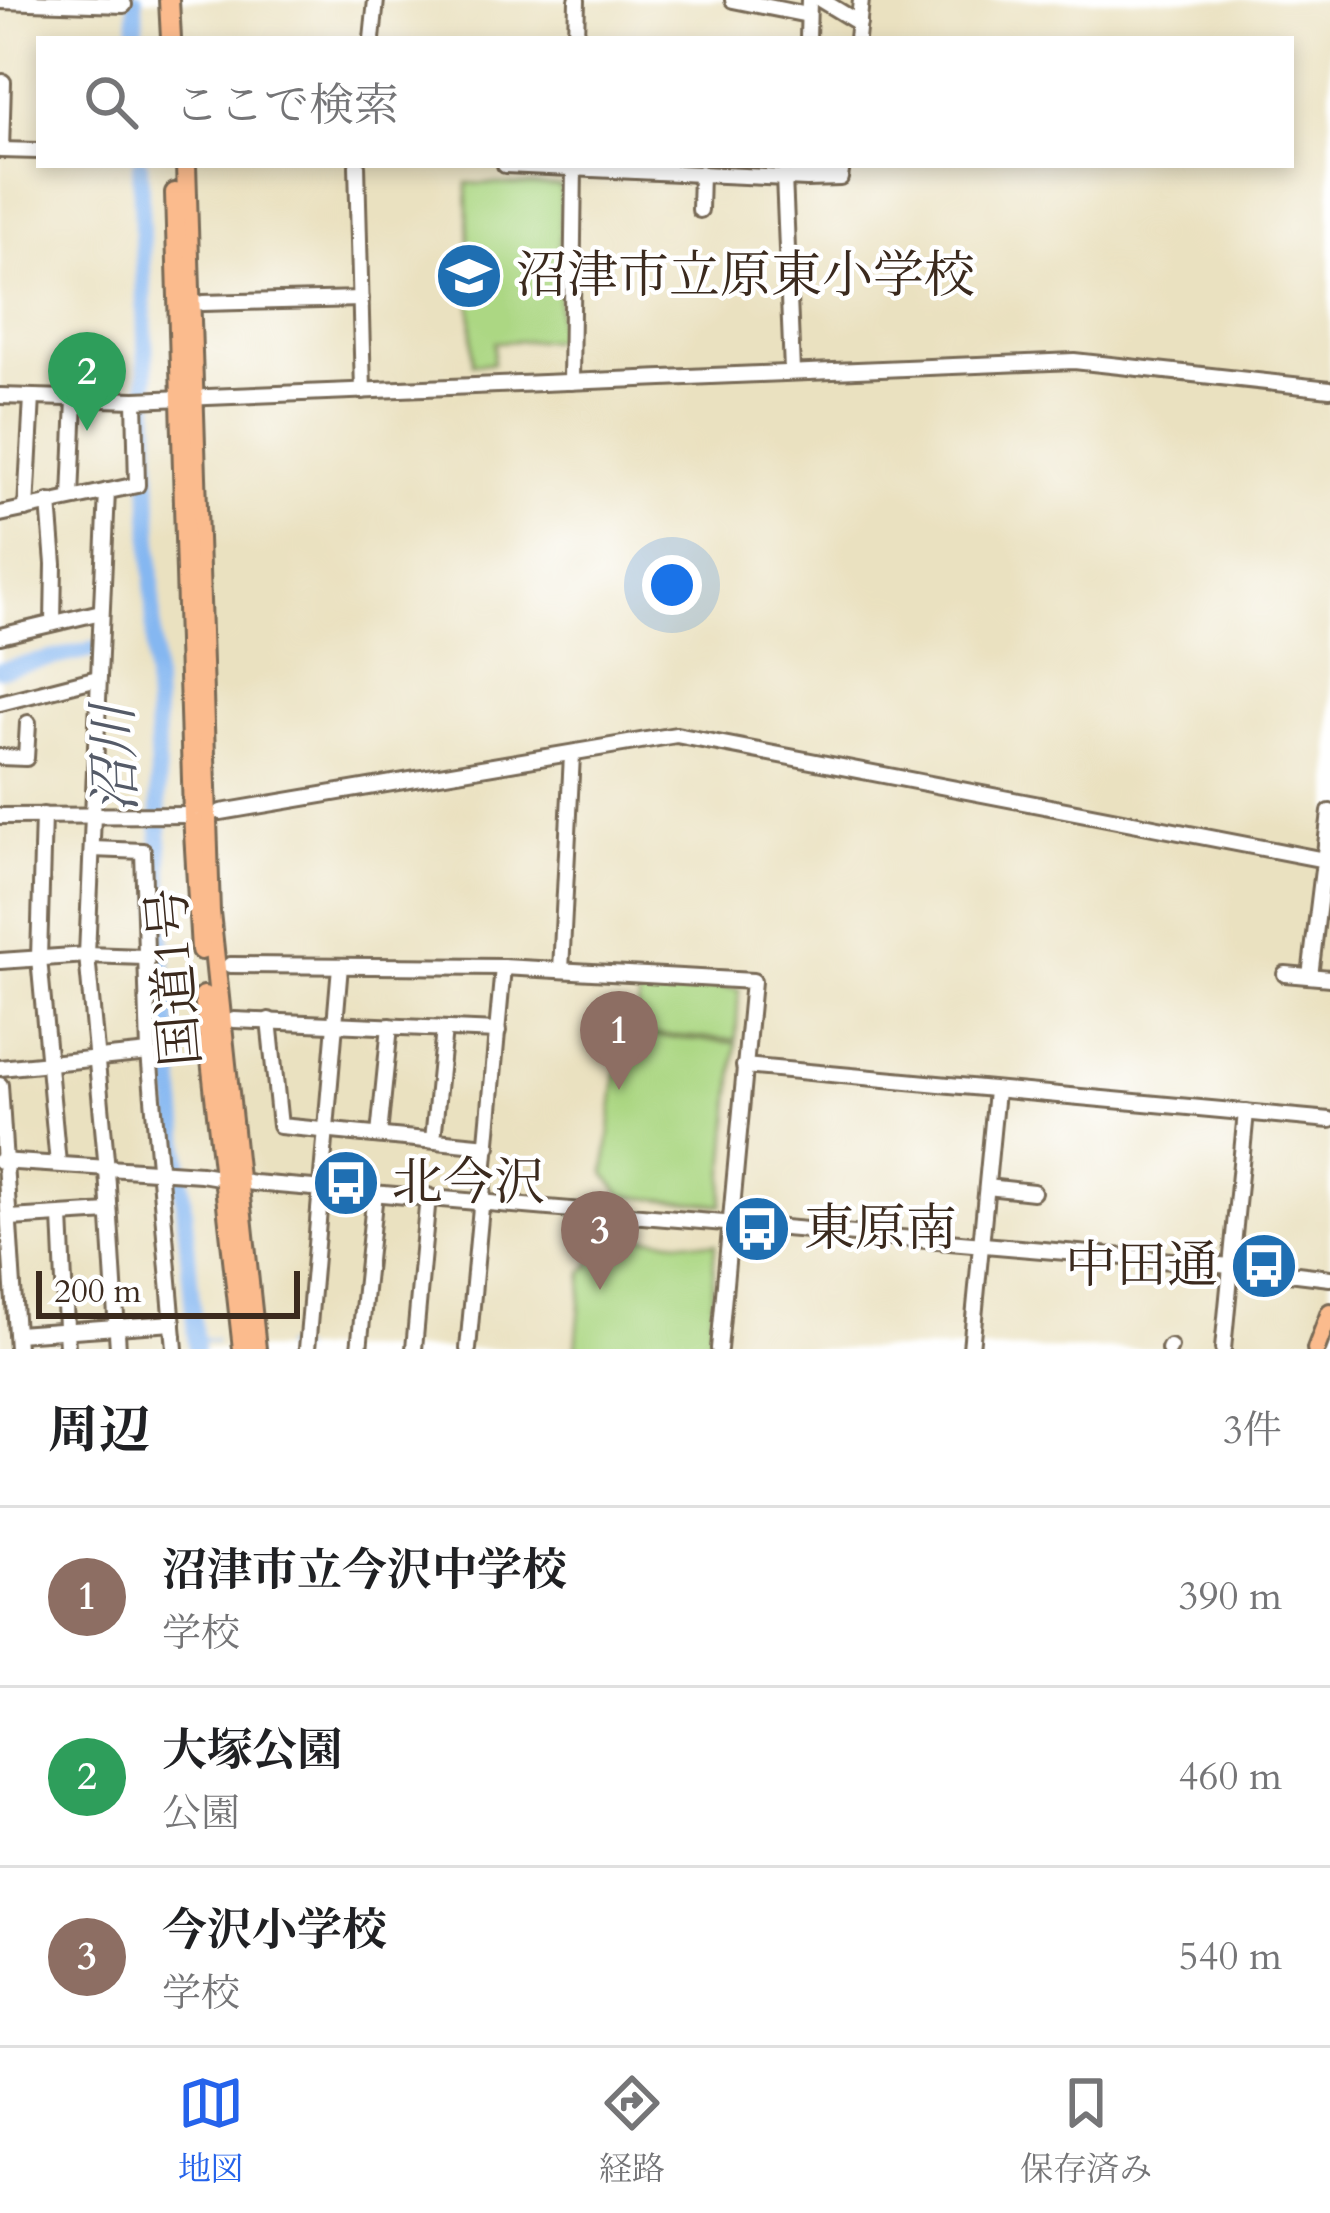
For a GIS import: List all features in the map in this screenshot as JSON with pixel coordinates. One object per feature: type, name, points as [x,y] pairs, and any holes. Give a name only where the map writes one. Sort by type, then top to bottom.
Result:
[{"type":"highway","points":[[169,0],[171,36]]},
{"type":"highway","points":[[182,0],[183,36]]},
{"type":"highway","name":"国道1号","points":[[174,168],[183,816],[256,1349]]},
{"type":"highway","name":"国道1号","points":[[186,168],[178,398],[243,1349]]},
{"type":"main road","points":[[1316,1349],[1330,1312]]},
{"type":"street","points":[[372,36],[376,0]]},
{"type":"street","points":[[576,36],[577,0]]},
{"type":"street","points":[[733,0],[809,7]]},
{"type":"street","points":[[820,0],[858,31]]},
{"type":"street","points":[[858,31],[861,0]]},
{"type":"street","points":[[0,1],[124,5]]},
{"type":"street","points":[[3,82],[1,150],[36,151]]},
{"type":"street","points":[[357,168],[363,392]]},
{"type":"street","points":[[571,382],[574,168]]},
{"type":"street","points":[[610,168],[784,176],[807,172],[840,178],[842,168]]},
{"type":"street","points":[[700,173],[700,210]]},
{"type":"street","points":[[784,176],[792,371]]},
{"type":"street","points":[[202,303],[361,299]]},
{"type":"street","points":[[0,396],[136,400],[1074,361],[1330,389]]},
{"type":"street","points":[[26,508],[32,398]]},
{"type":"street","points":[[71,498],[75,399]]},
{"type":"street","points":[[0,514],[137,485],[136,400]]},
{"type":"street","points":[[107,491],[87,955],[118,1349]]},
{"type":"street","points":[[49,502],[53,622]]},
{"type":"street","points":[[0,636],[101,612]]},
{"type":"street","points":[[0,703],[98,678]]},
{"type":"street","points":[[0,757],[26,758],[28,722]]},
{"type":"street","points":[[221,812],[676,735],[1327,861]]},
{"type":"street","points":[[561,970],[572,755]]},
{"type":"street","points":[[1310,976],[1323,930],[1330,812]]},
{"type":"street","points":[[44,815],[39,958],[58,1164]]},
{"type":"street","points":[[0,816],[183,816]]},
{"type":"street","points":[[92,849],[143,851],[149,1053],[175,1349]]},
{"type":"street","points":[[0,961],[144,957]]},
{"type":"street","points":[[230,964],[503,967],[753,981],[719,1349]]},
{"type":"street","points":[[307,1349],[340,966]]},
{"type":"street","points":[[468,1349],[503,967]]},
{"type":"street","points":[[1285,974],[1330,978]]},
{"type":"street","points":[[234,1020],[498,1031]]},
{"type":"street","points":[[269,1021],[280,1126],[488,1146]]},
{"type":"street","points":[[379,1136],[390,1026]]},
{"type":"street","points":[[433,1140],[444,1029]]},
{"type":"street","points":[[0,1068],[149,1053]]},
{"type":"street","points":[[744,1066],[1330,1120]]},
{"type":"street","points":[[0,1085],[10,1218],[6,1276],[17,1341],[66,1330],[172,1323]]},
{"type":"street","points":[[971,1349],[996,1090]]},
{"type":"street","points":[[1223,1349],[1246,1112]]},
{"type":"street","points":[[4,1161],[196,1174],[1330,1278]]},
{"type":"street","points":[[987,1187],[1033,1192]]},
{"type":"street","points":[[359,1349],[375,1192]]},
{"type":"street","points":[[414,1349],[428,1196]]},
{"type":"street","points":[[10,1218],[110,1212]]},
{"type":"street","points":[[61,1216],[67,1349]]},
{"type":"green space","points":[[467,183],[561,186],[558,340],[495,342],[493,363],[473,364]]},
{"type":"green space","points":[[640,982],[739,989],[736,1040],[636,1033]]},
{"type":"green space","points":[[621,1034],[736,1043],[722,1205],[622,1196],[605,1173]]},
{"type":"green space","points":[[593,1233],[715,1244],[709,1349],[576,1349],[583,1272],[591,1264]]},
{"type":"waterway","name":"沼川","points":[[135,0],[136,36]]},
{"type":"waterway","name":"沼川","points":[[140,168],[163,957],[196,1349]]},
{"type":"waterway","points":[[0,670],[94,649]]},
{"type":"waterway","points":[[195,1339],[215,1341]]},
{"type":"waterway","points":[[282,1347],[300,1349]]},
{"type":"place","name":"沼津市立原東小学校","points":[[469,276]]},
{"type":"place","name":"大塚公園","points":[[87,431]]},
{"type":"place","name":"沼津市立今沢中学校","points":[[619,1090]]},
{"type":"place","name":"北今沢","points":[[346,1183]]},
{"type":"place","name":"東原南","points":[[757,1229]]},
{"type":"place","name":"中田通","points":[[1264,1266]]},
{"type":"place","name":"今沢小学校","points":[[600,1290]]}]
